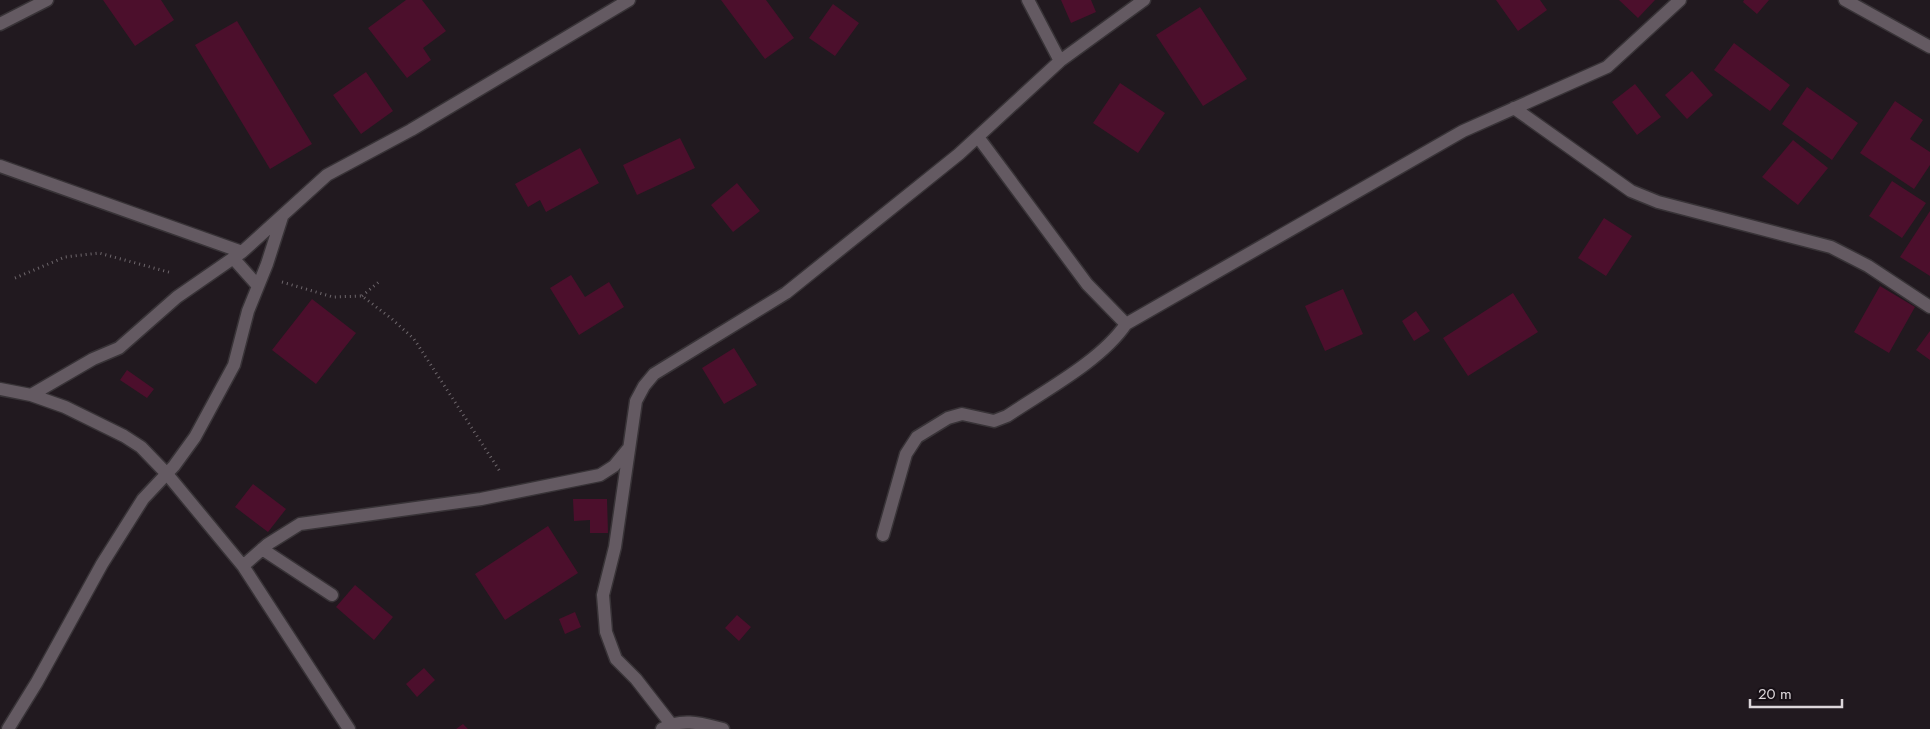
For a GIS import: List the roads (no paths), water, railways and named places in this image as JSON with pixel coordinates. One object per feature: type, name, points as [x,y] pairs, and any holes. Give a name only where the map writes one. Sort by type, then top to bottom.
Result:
[{"type":"street","points":[[0,24],[46,0]]},
{"type":"street","points":[[31,395],[94,359],[119,348],[177,297],[238,255],[326,175],[410,130],[629,0]]},
{"type":"street","points":[[1028,0],[1060,62]]},
{"type":"street","points":[[723,729],[692,721],[667,726],[636,679],[616,659],[606,632],[603,595],[615,547],[636,401],[644,386],[654,374],[786,294],[978,137],[1060,62],[1144,0]]},
{"type":"street","points":[[883,535],[906,454],[917,437],[948,418],[962,414],[994,421],[1007,416],[1094,358],[1119,334],[1126,324],[1462,131],[1607,67],[1680,0]]},
{"type":"street","points":[[1844,0],[1930,47]]},
{"type":"street","points":[[1514,108],[1631,191],[1658,202],[1831,247],[1868,266],[1930,307]]},
{"type":"street","points":[[978,137],[1087,284],[1126,324]]},
{"type":"street","points":[[0,166],[238,255],[260,281]]},
{"type":"street","points":[[8,729],[37,682],[107,556],[143,499],[167,474],[195,437],[234,365],[248,311],[282,217]]},
{"type":"street","points":[[0,389],[31,395],[65,407],[124,436],[141,447],[167,474],[243,566],[349,729]]},
{"type":"street","points":[[243,566],[262,549],[300,524],[481,499],[600,475],[614,466],[628,449]]},
{"type":"street","points":[[262,549],[332,595]]}]
